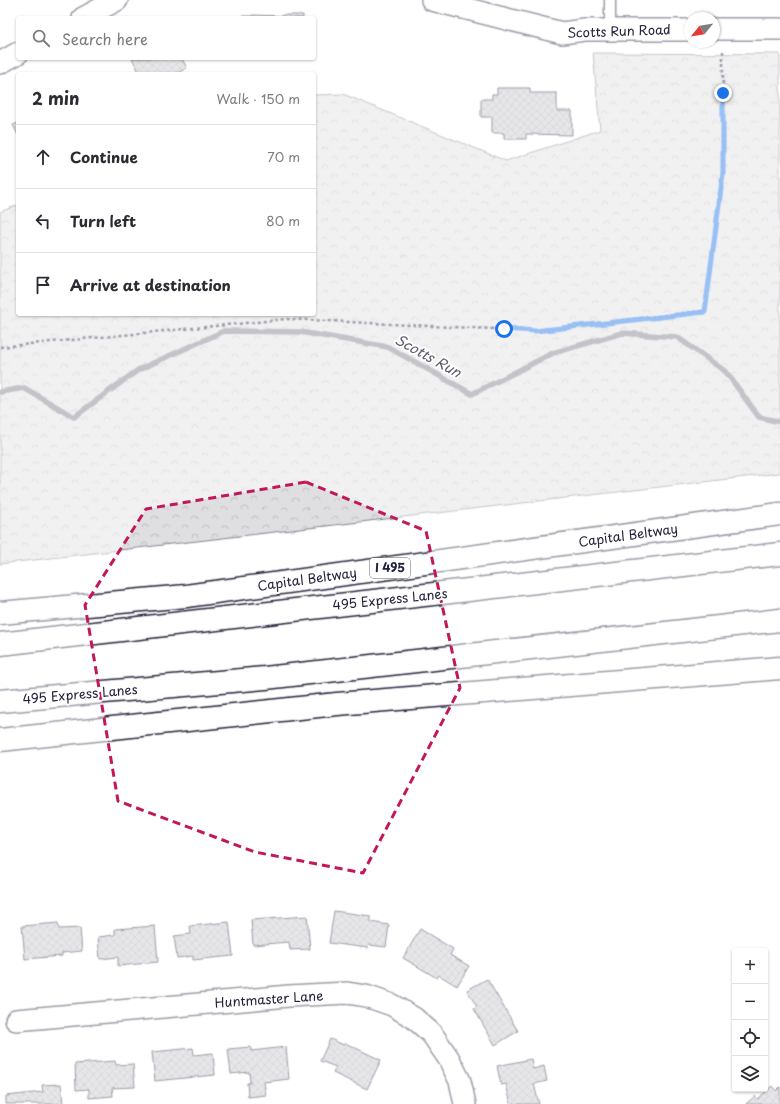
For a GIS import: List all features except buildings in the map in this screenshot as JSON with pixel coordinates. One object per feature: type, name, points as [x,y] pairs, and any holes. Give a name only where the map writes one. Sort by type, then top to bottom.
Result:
[{"type":"highway","name":"Capital Beltway","points":[[0,614],[186,596],[780,514]]},
{"type":"highway","name":"495 Express Lanes","points":[[0,644],[780,554]]},
{"type":"highway","name":"495 Express Lanes","points":[[0,701],[265,678],[780,620]]},
{"type":"highway","points":[[0,740],[337,704],[780,668]]},
{"type":"street","points":[[87,16],[117,0]]},
{"type":"street","name":"Scotts Run Road","points":[[432,0],[562,33],[585,30],[684,30]]},
{"type":"street","points":[[720,30],[780,29]]},
{"type":"street","points":[[0,63],[16,54]]},
{"type":"street","name":"Huntmaster Lane","points":[[16,1020],[288,996],[347,993],[366,996],[392,1005],[414,1018],[432,1034],[450,1059],[460,1081],[465,1104]]},
{"type":"lane","points":[[610,0],[610,30]]},
{"type":"path","points":[[0,347],[287,319],[535,331],[705,312],[723,173],[720,48]]},
{"type":"highlighted area","points":[[306,482],[426,531],[460,688],[363,873],[255,852],[118,801],[85,605],[146,509]]},
{"type":"green space","points":[[593,53],[780,54],[780,473],[0,564],[0,212],[16,206],[16,316],[316,316],[316,95],[343,94],[506,161],[600,130]]},
{"type":"waterway","name":"Scotts Run","points":[[0,392],[24,388],[74,417],[138,370],[224,331],[300,332],[388,347],[472,394],[553,353],[622,333],[677,337],[726,372],[759,417],[780,422]]},
{"type":"route","points":[[504,329],[535,331],[705,312],[723,173],[723,93]]}]
